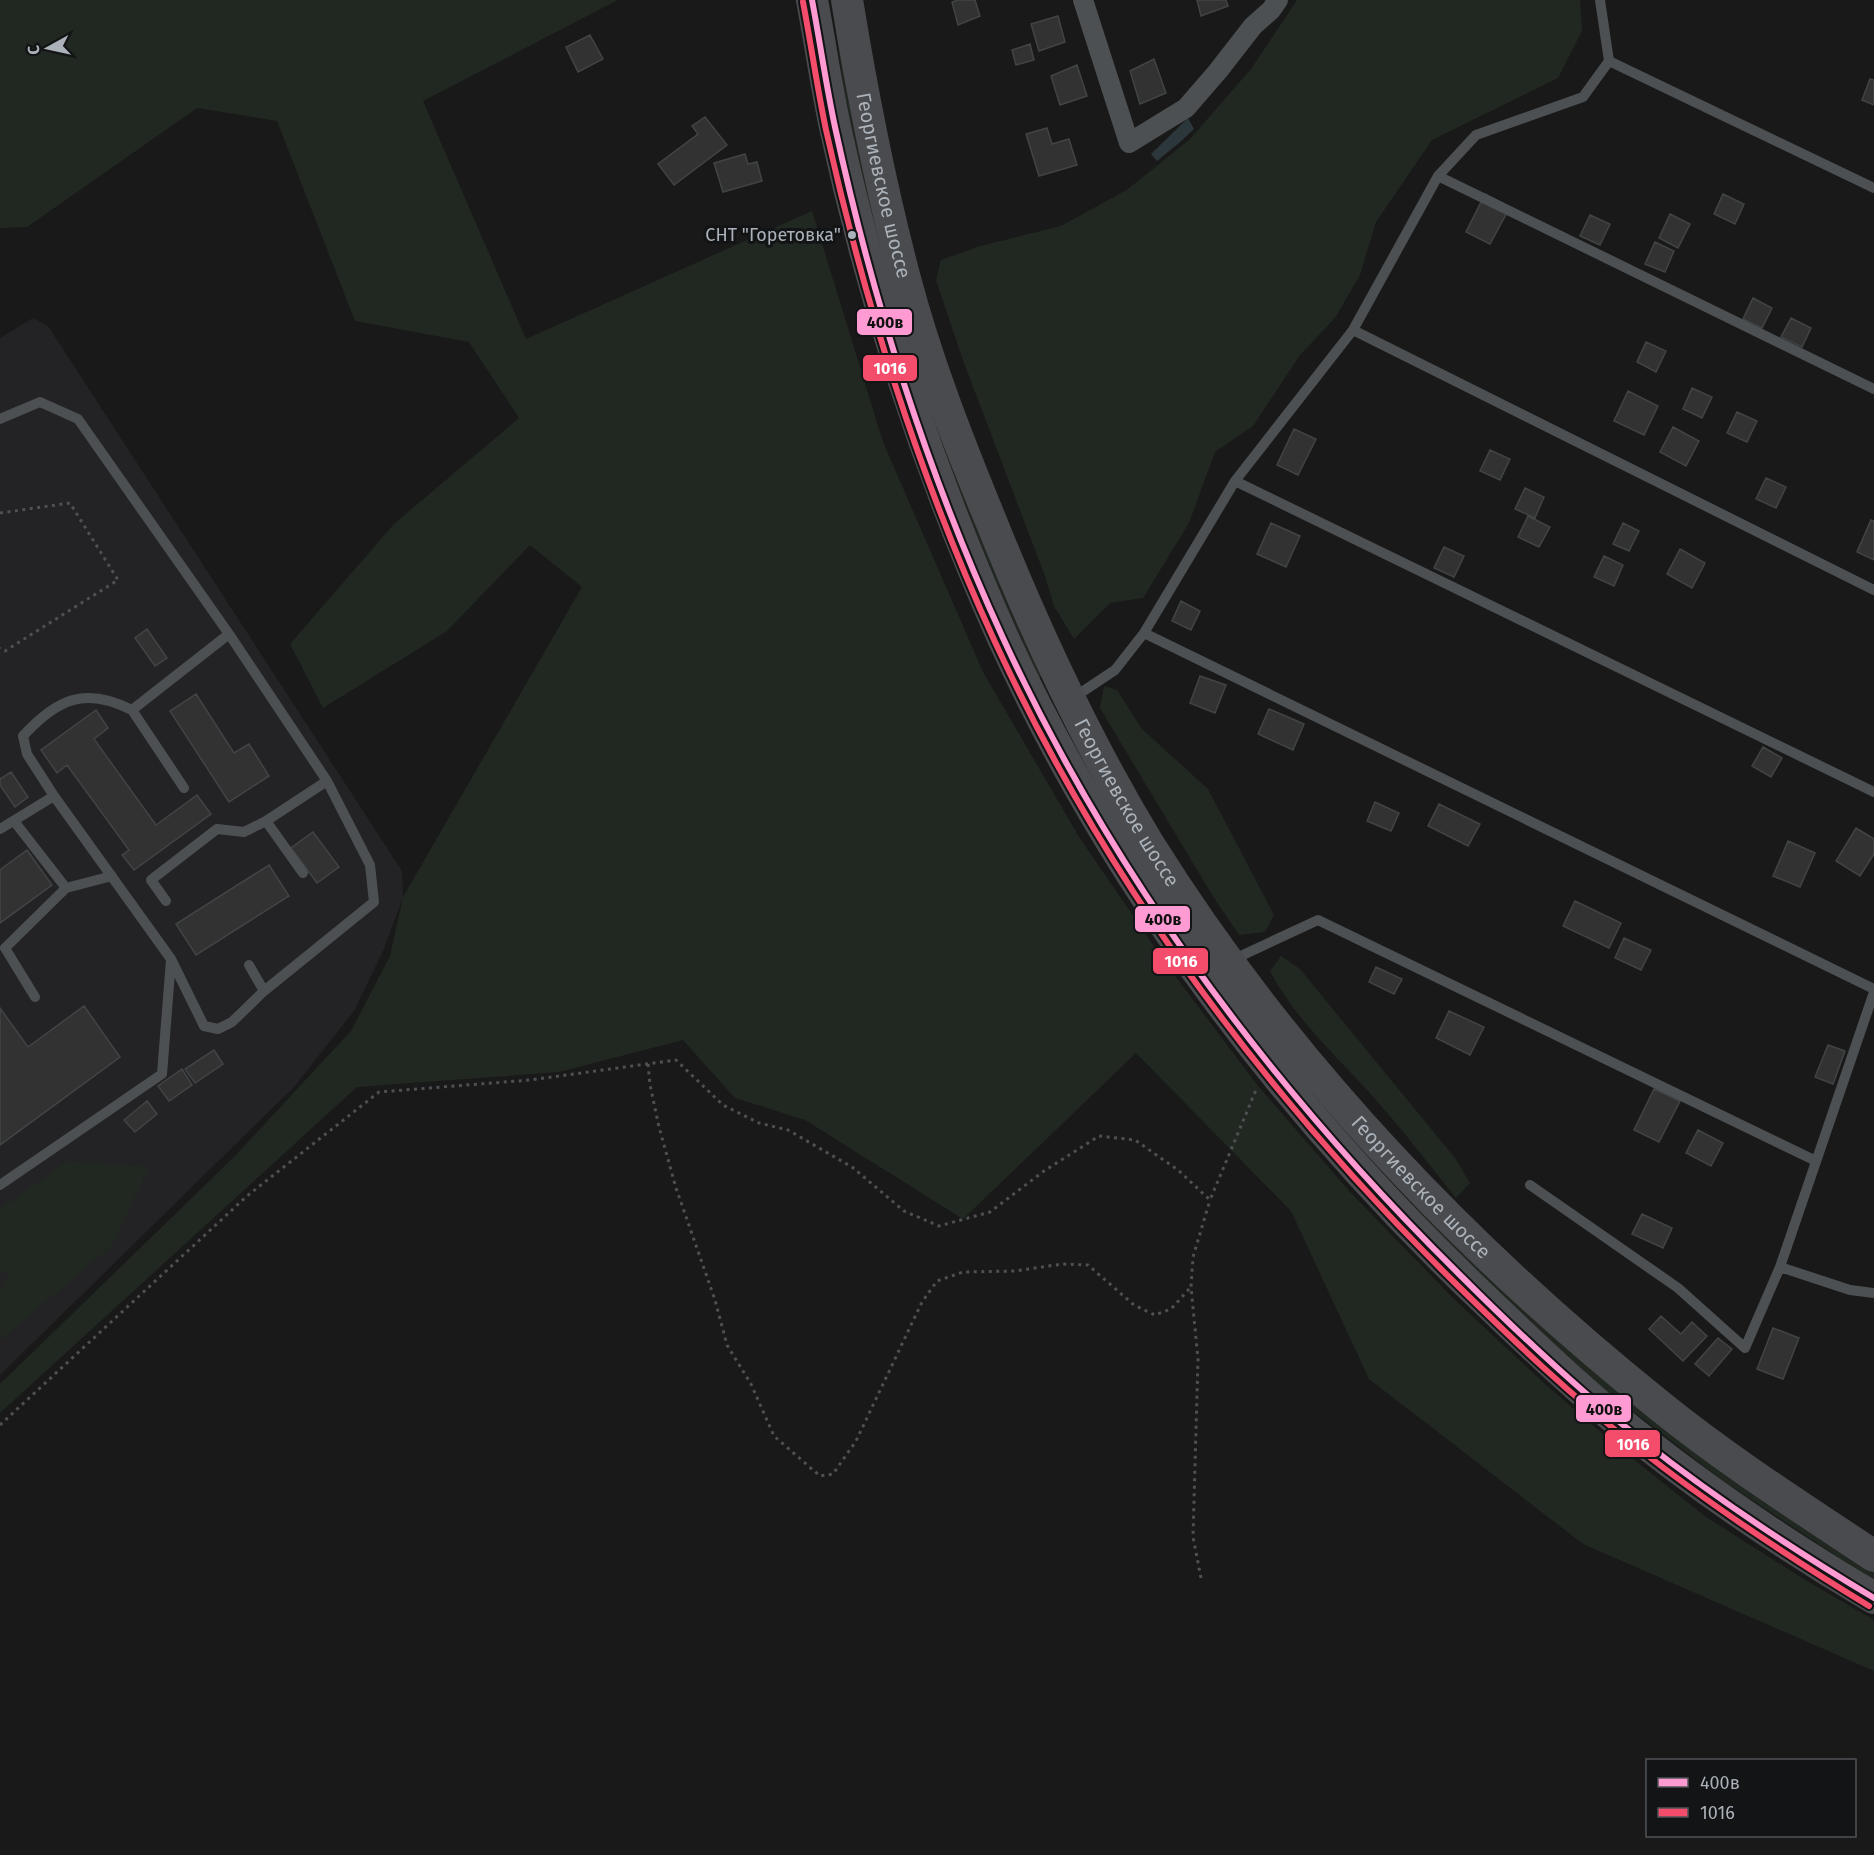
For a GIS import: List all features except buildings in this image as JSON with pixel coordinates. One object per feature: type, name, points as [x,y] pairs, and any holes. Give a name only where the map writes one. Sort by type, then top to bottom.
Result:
[{"type":"main road","name":"Георгиевское шоссе","points":[[812,0],[834,125],[855,210],[893,346],[949,509],[1004,639],[1068,766],[1130,873],[1164,925],[1277,1076],[1381,1197],[1444,1262],[1608,1413],[1769,1532],[1874,1598]]},
{"type":"main road","name":"Георгиевское шоссе","points":[[847,0],[866,111],[888,208],[905,278],[926,347],[977,488],[1009,566],[1070,700],[1148,842],[1266,1011],[1343,1104],[1475,1245],[1664,1410],[1729,1458],[1874,1556]]},
{"type":"street","points":[[1083,0],[1129,143],[1186,108],[1272,3]]},
{"type":"lane","points":[[1070,700],[1115,670],[1144,633],[1235,481],[1353,330],[1438,176],[1476,135],[1583,97],[1609,62],[1600,0]]},
{"type":"lane","points":[[1609,62],[1874,188]]},
{"type":"lane","points":[[1438,176],[1874,389]]},
{"type":"lane","points":[[1353,330],[1874,590]]},
{"type":"lane","points":[[0,419],[40,402],[78,418],[229,634],[327,781],[370,865],[374,902],[264,991],[232,1022],[218,1029],[204,1026],[171,959],[54,796],[27,754],[23,736],[36,722],[71,699],[88,697],[115,701],[132,710],[184,788]]},
{"type":"lane","points":[[1235,481],[1874,792]]},
{"type":"lane","points":[[1144,633],[1874,991],[1780,1267],[1745,1348],[1678,1288],[1530,1185]]},
{"type":"lane","points":[[132,710],[229,634]]},
{"type":"lane","points":[[166,902],[151,880],[217,829],[244,832],[266,821],[327,781]]},
{"type":"lane","points":[[0,829],[54,796]]},
{"type":"lane","points":[[14,821],[66,888]]},
{"type":"lane","points":[[266,821],[303,873]]},
{"type":"lane","points":[[35,997],[5,948],[66,888],[112,876]]},
{"type":"lane","points":[[1229,961],[1318,920],[1816,1161]]},
{"type":"lane","points":[[0,1185],[162,1074],[171,959]]},
{"type":"lane","points":[[249,964],[264,991]]},
{"type":"lane","points":[[1780,1267],[1850,1290],[1874,1293]]},
{"type":"path","points":[[0,513],[70,503],[118,580],[5,651],[0,648]]},
{"type":"path","points":[[0,1425],[247,1196],[379,1092],[530,1080],[676,1060],[723,1105],[759,1123],[788,1130],[852,1167],[904,1211],[939,1226],[990,1212],[1044,1171],[1099,1136],[1135,1140],[1178,1170],[1210,1200]]},
{"type":"path","points":[[648,1064],[659,1127],[676,1188],[715,1300],[727,1345],[751,1384],[774,1436],[820,1476],[832,1474],[856,1441],[922,1302],[937,1281],[963,1272],[1015,1271],[1062,1264],[1088,1265],[1134,1305],[1155,1315],[1171,1309],[1191,1287]]},
{"type":"path","points":[[1201,1578],[1193,1537],[1198,1359],[1191,1287],[1193,1257],[1210,1200],[1258,1086],[1277,1076]]},
{"type":"shaded area","points":[[0,0],[618,0],[423,101],[526,339],[812,211],[883,442],[983,672],[1079,837],[1167,965],[1258,1086],[1351,1193],[1454,1299],[1545,1384],[1618,1447],[1706,1517],[1874,1620],[1874,1671],[1583,1544],[1369,1379],[1291,1211],[1136,1053],[963,1219],[805,1120],[735,1098],[683,1040],[559,1072],[357,1087],[0,1413],[0,1384],[235,1156],[351,1031],[390,956],[403,897],[582,587],[530,545],[447,631],[323,708],[290,644],[394,524],[519,418],[469,342],[355,321],[277,121],[197,108],[27,227],[0,228]]},
{"type":"shaded area","points":[[1297,0],[1580,0],[1582,31],[1558,78],[1432,140],[1376,222],[1360,275],[1335,318],[1300,355],[1253,426],[1215,452],[1189,523],[1143,598],[1110,603],[1074,639],[1054,606],[1045,576],[964,363],[936,280],[941,260],[977,247],[1061,226],[1128,189],[1190,139],[1251,69]]},
{"type":"shaded area","points":[[834,14],[854,116],[1048,673],[1039,678],[956,496],[903,346],[847,116]]},
{"type":"shaded area","points":[[1188,118],[1194,129],[1157,161],[1151,154]]},
{"type":"shaded area","points":[[33,318],[48,326],[402,871],[403,897],[384,949],[354,1011],[294,1087],[0,1375],[0,338]]},
{"type":"shaded area","points":[[1104,686],[1117,690],[1142,729],[1208,789],[1274,915],[1265,932],[1239,935],[1214,898],[1100,708]]},
{"type":"shaded area","points":[[1281,956],[1300,969],[1455,1158],[1470,1183],[1456,1198],[1391,1117],[1290,1004],[1270,971]]},
{"type":"shaded area","points":[[1225,983],[1398,1178],[1874,1570],[1874,1581],[1722,1480],[1598,1384],[1537,1328],[1456,1252],[1393,1183],[1295,1072]]},
{"type":"shaded area","points":[[67,1161],[149,1167],[112,1246],[0,1340],[0,1291],[10,1273],[0,1271],[0,1209]]},
{"type":"transit line","name":"400в","points":[[812,0],[835,127],[867,258],[905,387],[950,514],[1003,638],[1047,726],[1094,812],[1146,895],[1202,976],[1324,1130],[1390,1203],[1504,1318],[1595,1402],[1671,1462],[1756,1523],[1874,1598]]},
{"type":"transit line","name":"1016","points":[[803,2],[826,130],[858,261],[897,390],[942,518],[995,642],[1039,731],[1087,817],[1139,901],[1195,982],[1255,1060],[1384,1210],[1453,1281],[1543,1367],[1614,1429],[1751,1530],[1869,1606]]},
{"type":"place","name":"СНТ \"Горетовка\"","points":[[852,235]]}]
